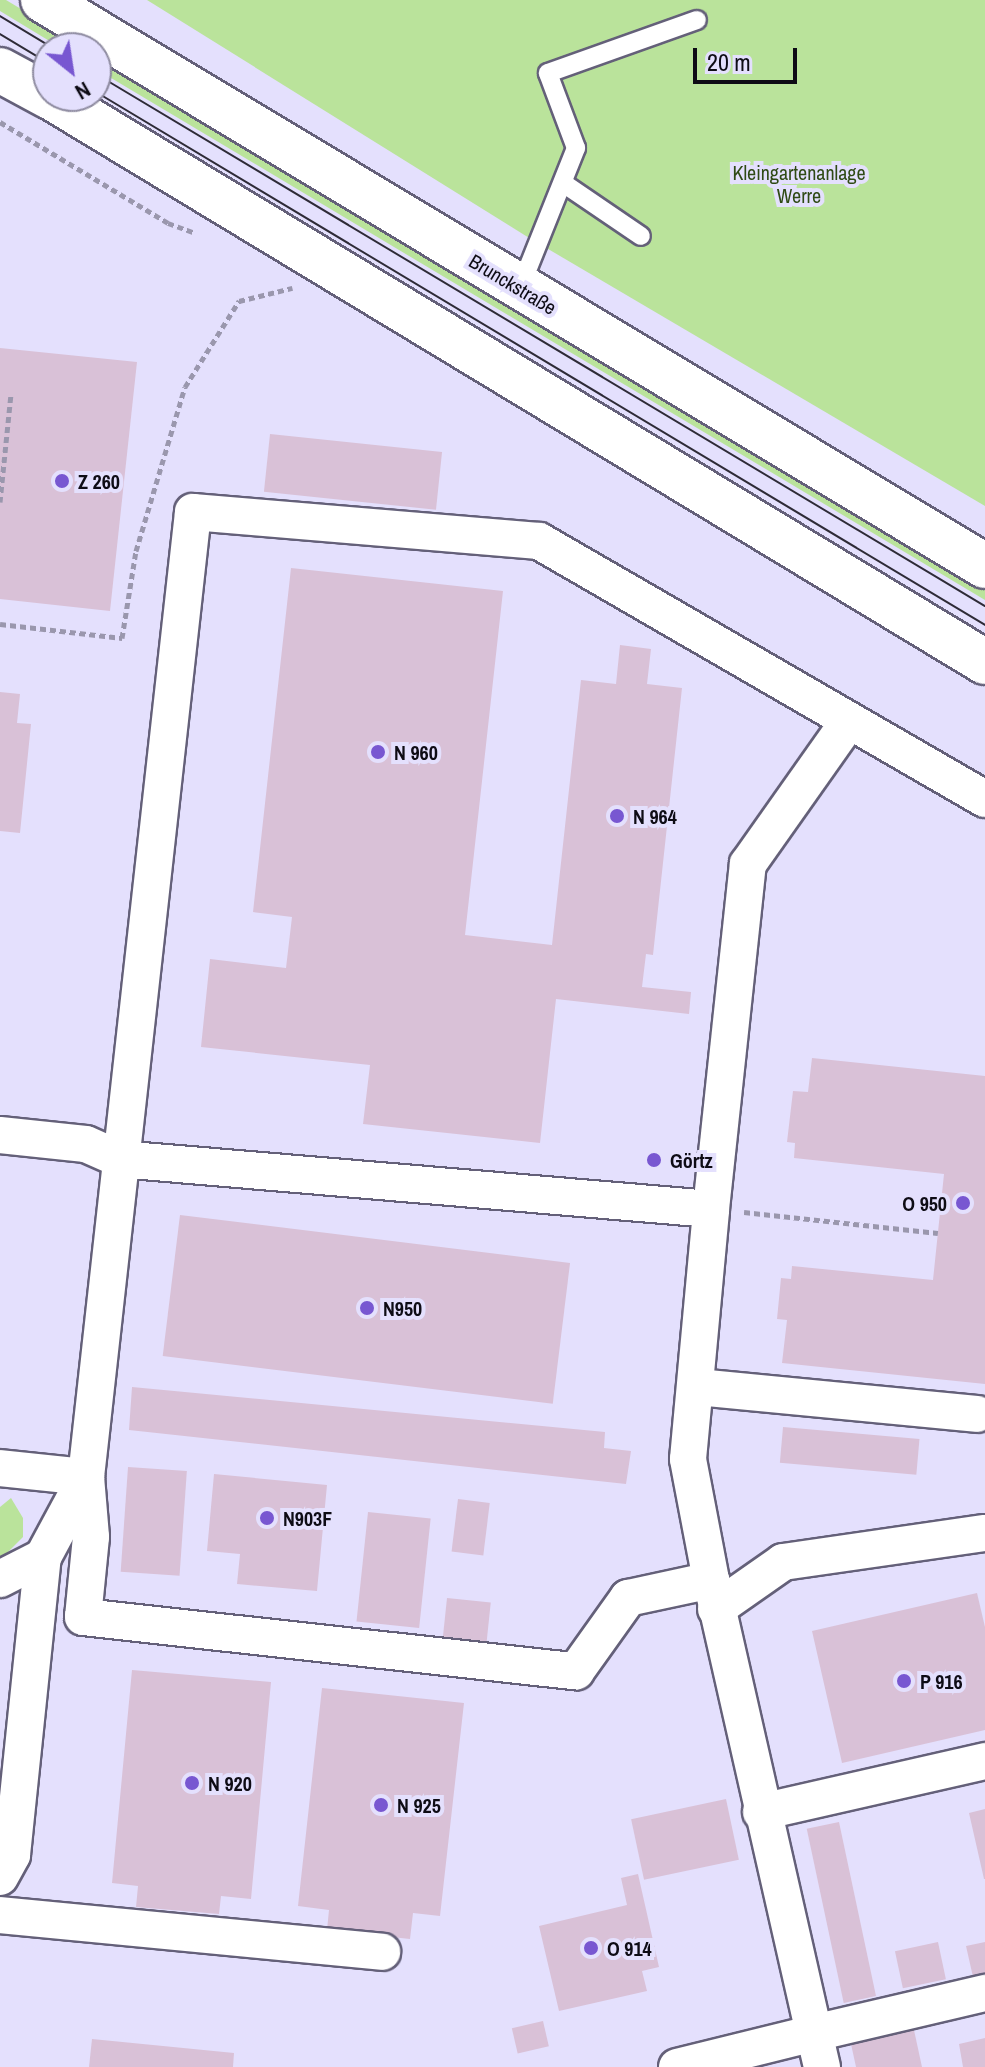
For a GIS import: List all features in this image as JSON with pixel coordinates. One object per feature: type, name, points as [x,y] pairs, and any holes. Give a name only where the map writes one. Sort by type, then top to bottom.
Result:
[{"type":"main road","name":"Brunckstraße","points":[[43,0],[985,566]]},
{"type":"main road","points":[[0,70],[32,87]]},
{"type":"main road","points":[[74,112],[985,662]]},
{"type":"street","points":[[985,799],[539,541],[193,512],[86,1477],[91,1537],[83,1617],[576,1671],[628,1598],[714,1594],[783,1562],[985,1533]]},
{"type":"street","points":[[818,2050],[761,1812],[688,1459],[748,864],[849,721]]},
{"type":"street","points":[[0,1135],[86,1144],[119,1159],[711,1209]]},
{"type":"street","points":[[697,1387],[977,1414]]},
{"type":"street","points":[[0,1468],[86,1477]]},
{"type":"street","points":[[0,1877],[12,1855],[43,1557],[86,1477]]},
{"type":"street","points":[[0,1579],[43,1557]]},
{"type":"street","points":[[761,1812],[985,1761]]},
{"type":"street","points":[[0,1915],[382,1952]]},
{"type":"street","points":[[677,2067],[818,2050],[985,1993]]},
{"type":"lane","points":[[520,288],[576,148],[548,73],[697,20]]},
{"type":"lane","points":[[563,183],[641,236]]},
{"type":"path","points":[[0,624],[122,638],[136,551],[185,387],[239,301],[305,284]]},
{"type":"path","points":[[0,502],[11,394]]},
{"type":"path","points":[[711,1209],[938,1233]]},
{"type":"green space","points":[[0,0],[6,0],[59,32],[35,32],[0,11]]},
{"type":"green space","name":"Kleingartenanlage Werre","points":[[147,0],[985,0],[985,506],[526,236]]},
{"type":"green space","points":[[112,64],[985,587],[985,600],[112,79]]},
{"type":"green space","points":[[11,1498],[23,1518],[23,1537],[0,1560],[0,1507]]},
{"type":"building","name":"Z 260","points":[[0,348],[137,362],[110,611],[0,599]]},
{"type":"building","points":[[270,434],[442,452],[436,510],[264,492]]},
{"type":"building","points":[[291,568],[503,591],[465,935],[552,945],[581,680],[616,684],[620,645],[651,649],[647,684],[682,688],[653,955],[646,954],[642,987],[691,992],[689,1014],[556,999],[540,1143],[363,1124],[370,1065],[201,1047],[210,959],[286,968],[292,917],[253,912]]},
{"type":"building","points":[[0,692],[20,694],[17,723],[31,724],[20,833],[0,831]]},
{"type":"building","name":"O 950","points":[[812,1058],[985,1076],[985,1384],[782,1363],[787,1320],[777,1319],[781,1278],[791,1279],[792,1266],[933,1280],[944,1174],[794,1158],[795,1143],[787,1142],[793,1091],[808,1092]]},
{"type":"building","name":"N950","points":[[180,1215],[570,1263],[553,1404],[163,1356]]},
{"type":"building","points":[[132,1387],[605,1432],[604,1448],[631,1451],[626,1484],[129,1430]]},
{"type":"building","points":[[783,1427],[919,1439],[916,1475],[780,1463]]},
{"type":"building","points":[[128,1467],[187,1471],[180,1576],[121,1572]]},
{"type":"building","name":"N903F","points":[[214,1474],[327,1485],[317,1591],[237,1584],[240,1554],[207,1551]]},
{"type":"building","points":[[458,1499],[490,1503],[483,1556],[452,1552]]},
{"type":"building","name":"N903F","points":[[368,1512],[431,1519],[419,1628],[357,1621]]},
{"type":"building","name":"P 916","points":[[977,1593],[985,1627],[985,1730],[842,1763],[812,1631]]},
{"type":"building","points":[[447,1598],[491,1603],[487,1641],[443,1637]]},
{"type":"building","name":"N 920","points":[[132,1670],[271,1682],[251,1899],[221,1896],[219,1914],[136,1907],[138,1886],[112,1883]]},
{"type":"building","name":"N 925","points":[[322,1688],[464,1703],[440,1916],[413,1913],[410,1939],[327,1930],[329,1910],[298,1906]]},
{"type":"building","points":[[726,1799],[739,1860],[644,1880],[631,1819]]},
{"type":"building","points":[[985,1809],[985,1879],[984,1879],[969,1813]]},
{"type":"building","points":[[839,1822],[876,1996],[844,2003],[807,1829]]},
{"type":"building","name":"O 914","points":[[638,1874],[659,1967],[642,1971],[647,1991],[559,2011],[539,1926],[627,1905],[621,1878]]},
{"type":"building","points":[[938,1942],[946,1979],[903,1988],[895,1951]]},
{"type":"building","points":[[985,1942],[985,1974],[973,1977],[966,1946]]},
{"type":"building","points":[[543,2021],[549,2046],[518,2054],[512,2028]]},
{"type":"building","points":[[914,2030],[922,2067],[856,2067],[851,2044]]},
{"type":"building","points":[[985,2038],[985,2067],[963,2067],[959,2044]]},
{"type":"building","points":[[92,2039],[234,2053],[233,2067],[89,2067]]},
{"type":"tram line","points":[[0,16],[32,35]]},
{"type":"tram line","points":[[0,34],[32,53]]},
{"type":"tram line","points":[[112,84],[985,606]]},
{"type":"tram line","points":[[112,102],[985,625]]},
{"type":"place","name":"Z 260","points":[[62,481]]},
{"type":"place","name":"N 960","points":[[378,752]]},
{"type":"place","name":"N 964","points":[[617,816]]},
{"type":"place","name":"Görtz","points":[[654,1160]]},
{"type":"place","name":"O 950","points":[[963,1203]]},
{"type":"place","name":"N950","points":[[367,1308]]},
{"type":"place","name":"N903F","points":[[267,1518]]},
{"type":"place","name":"P 916","points":[[904,1681]]},
{"type":"place","name":"N 920","points":[[192,1783]]},
{"type":"place","name":"N 925","points":[[381,1805]]},
{"type":"place","name":"O 914","points":[[591,1948]]}]
